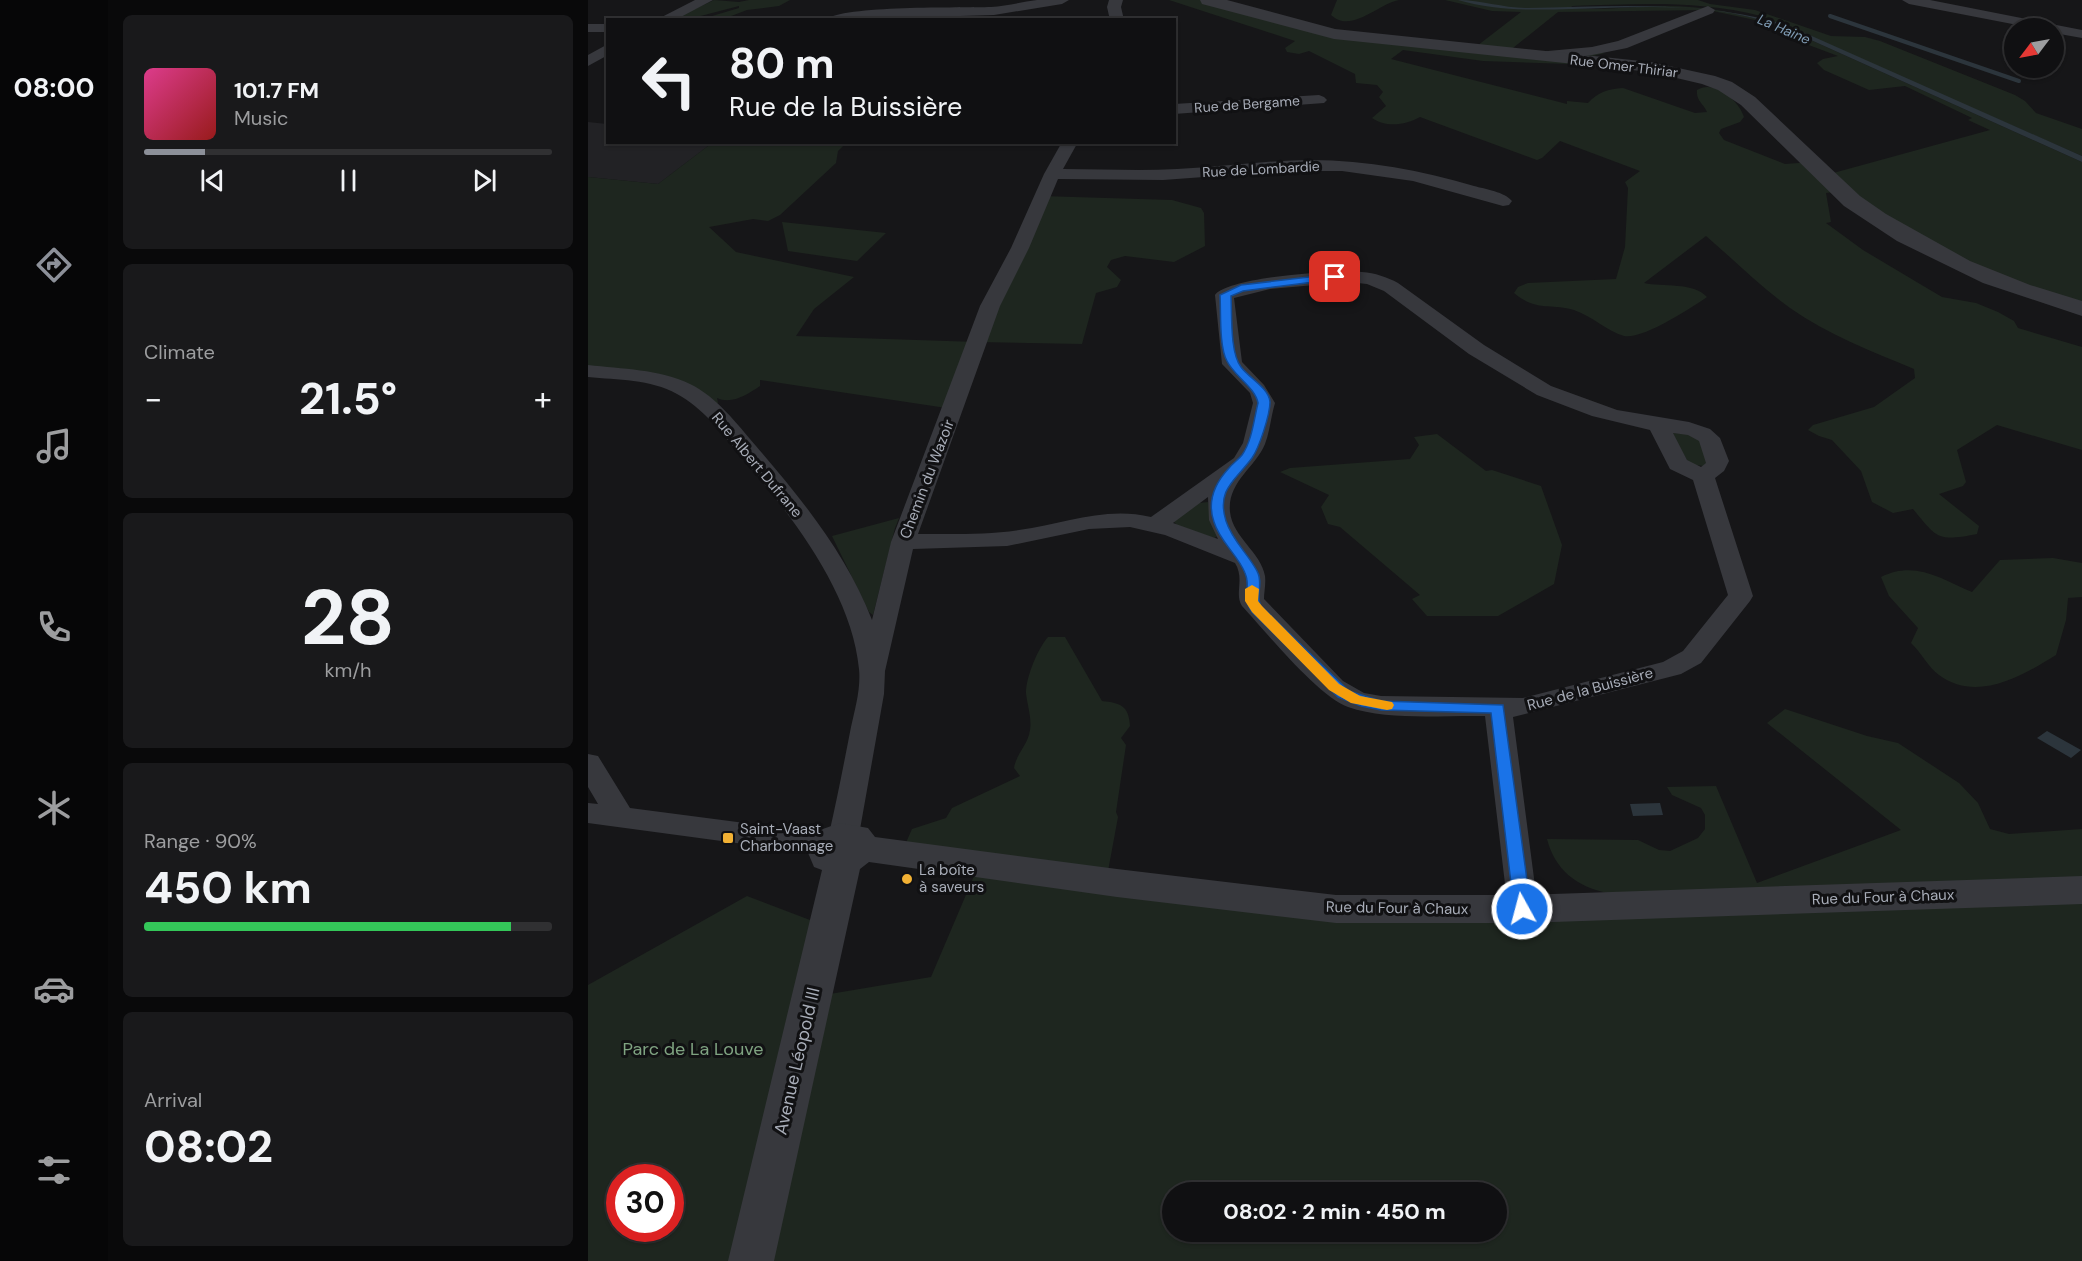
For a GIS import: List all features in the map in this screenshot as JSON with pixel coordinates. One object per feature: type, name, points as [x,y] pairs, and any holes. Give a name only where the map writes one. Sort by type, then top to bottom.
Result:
[{"type":"street","points":[[667,18],[705,0]]},
{"type":"street","points":[[844,18],[1012,9],[1062,0]]},
{"type":"street","points":[[1116,0],[1113,7],[1116,18]]},
{"type":"street","name":"Rue Omer Thiriar","points":[[1208,0],[1334,34],[1663,69],[1725,86],[1749,100],[1852,201],[1867,212],[1936,251],[2013,288],[2082,309]]},
{"type":"street","points":[[1909,0],[2082,34]]},
{"type":"street","points":[[993,18],[1012,9]]},
{"type":"street","points":[[1537,56],[1592,51],[1622,45],[1708,10]]},
{"type":"street","points":[[588,28],[606,28]]},
{"type":"street","points":[[588,62],[606,49]]},
{"type":"street","name":"Rue de Bergame","points":[[1176,109],[1319,100]]},
{"type":"street","name":"Chemin du Wazoir","points":[[843,847],[871,694],[872,671],[903,542],[990,306],[1020,248],[1052,174],[1069,144]]},
{"type":"street","name":"Rue de Lombardie","points":[[1052,174],[1163,175],[1294,166],[1334,166],[1421,178],[1476,191],[1503,201]]},
{"type":"street","name":"Rue de la Buissière","points":[[1156,524],[1244,462],[1254,443],[1264,403],[1262,396],[1237,370],[1230,358],[1225,295],[1241,288],[1335,277],[1359,277],[1382,282],[1516,376],[1548,392],[1604,413],[1658,425],[1696,430],[1709,438],[1718,461],[1716,466],[1703,476],[1741,596],[1692,657],[1672,668],[1523,707],[1366,703],[1344,694],[1251,601],[1254,580],[1252,572],[1226,535],[1220,521],[1217,504],[1221,487],[1233,471]]},
{"type":"street","name":"Rue Albert Dufrane","points":[[588,371],[668,382],[695,395],[717,416],[786,494],[832,564],[862,628],[872,671]]},
{"type":"street","points":[[1658,425],[1678,464],[1703,476]]},
{"type":"street","points":[[903,542],[1021,537],[1097,520],[1128,519],[1156,524],[1242,558]]},
{"type":"street","points":[[1498,708],[1522,909]]},
{"type":"street","points":[[588,763],[620,816]]},
{"type":"street","points":[[588,813],[843,847]]},
{"type":"street","points":[[588,825],[620,816]]},
{"type":"street","name":"Rue du Four à Chaux","points":[[843,847],[1336,909],[1522,909],[2082,890]]},
{"type":"street","name":"Avenue Léopold III","points":[[751,1261],[843,847]]},
{"type":"shaded area","points":[[1458,0],[1527,8],[1658,6],[1700,9],[1652,7],[1515,9]]},
{"type":"shaded area","points":[[1709,10],[1756,17],[1787,25],[2082,156],[2082,162],[1782,27],[1756,19]]},
{"type":"shaded area","points":[[588,122],[606,124],[606,144],[711,144],[658,184],[588,177]]},
{"type":"shaded area","points":[[2047,731],[2081,750],[2071,758],[2037,738]]},
{"type":"shaded area","points":[[1660,803],[1663,815],[1633,816],[1630,804]]},
{"type":"green space","points":[[714,0],[739,2],[790,0],[779,6],[747,10],[726,18],[705,18],[739,8],[739,6],[693,18],[675,18]]},
{"type":"green space","points":[[1169,0],[1204,0],[1315,30],[1473,49],[1521,12],[1492,11],[1445,0],[1698,0],[1710,4],[1755,10],[1831,36],[1865,37],[1880,41],[2015,95],[2025,101],[2036,113],[2082,129],[2082,156],[1761,16],[1691,5],[1620,4],[1572,6],[1571,8],[1694,7],[1739,14],[1768,22],[2082,162],[2082,309],[2013,288],[1842,191],[1826,193],[1831,222],[1826,223],[1863,250],[1942,297],[1976,303],[2014,321],[2018,328],[2082,347],[2082,450],[1997,425],[1957,450],[1966,482],[1963,486],[1939,494],[1979,526],[1977,534],[1946,537],[1933,532],[1913,509],[1893,513],[1872,502],[1861,471],[1832,440],[1808,430],[1813,425],[1874,407],[1915,378],[1914,369],[1850,342],[1805,318],[1769,291],[1706,236],[1644,283],[1686,287],[1701,292],[1707,297],[1666,322],[1642,333],[1624,336],[1574,310],[1537,305],[1522,299],[1514,293],[1518,287],[1528,283],[1616,279],[1625,247],[1628,188],[1625,182],[1640,171],[1560,141],[1537,160],[1420,117],[1409,122],[1383,123],[1372,118],[1386,106],[1379,97],[1383,92],[1377,85],[1356,83],[1355,74],[1309,51],[1299,54],[1287,52],[1285,48],[1295,41]],"holes":[[[1708,10],[1755,20],[1784,30],[1782,35],[1838,56],[1823,59],[1817,63],[1824,70],[1869,90],[1905,86],[1972,118],[1968,120],[1990,130],[1826,175],[1812,162],[1785,164],[1724,140],[1719,133],[1721,129],[1740,122],[1744,117],[1732,99],[1711,87],[1697,90],[1699,99],[1707,112],[1695,113],[1623,88],[1604,92],[1588,103],[1567,101],[1567,104],[1391,59],[1403,50],[1483,61],[1570,64],[1576,60],[1605,53],[1592,51],[1508,52],[1558,12]]]},
{"type":"green space","points":[[1337,0],[1399,0],[1356,20],[1347,21],[1339,20],[1331,15]]},
{"type":"green space","points":[[711,144],[845,144],[838,151],[836,163],[780,215],[768,221],[753,219],[709,227],[736,252],[854,277],[814,309],[796,336],[977,342],[953,409],[760,380],[760,386],[745,395],[728,400],[717,398],[718,403],[707,406],[684,388],[588,371],[588,177],[658,184]]},
{"type":"green space","points":[[1041,196],[1172,200],[1201,208],[1204,213],[1205,246],[1174,262],[1125,256],[1111,260],[1107,267],[1121,280],[1117,287],[1096,293],[1082,344],[977,342]]},
{"type":"green space","points":[[782,222],[886,233],[857,261],[788,251]]},
{"type":"green space","points":[[1672,433],[1697,434],[1711,460],[1703,466],[1689,464]]},
{"type":"green space","points":[[1437,434],[1486,471],[1492,470],[1541,486],[1562,545],[1554,584],[1498,616],[1427,616],[1412,599],[1420,595],[1340,527],[1328,524],[1321,507],[1329,495],[1280,472],[1290,468],[1410,459],[1419,445],[1414,437]]},
{"type":"green space","points":[[1208,502],[1218,536],[1214,538],[1178,526],[1173,521],[1199,503]]},
{"type":"green space","points":[[899,518],[873,615],[869,612],[832,536]]},
{"type":"green space","points":[[2053,558],[2082,563],[2082,597],[2068,598],[2066,620],[2056,655],[2014,678],[1984,687],[1969,687],[1954,683],[1931,668],[1911,643],[1918,628],[1889,596],[1881,577],[1905,570],[1917,571],[1939,577],[1972,592],[2000,560]]},
{"type":"green space","points":[[1048,637],[1065,637],[1102,701],[1123,707],[1128,714],[1130,726],[1121,738],[1126,745],[1116,812],[1118,817],[1106,882],[901,854],[912,829],[946,818],[952,808],[1020,776],[1014,768],[1029,735],[1030,716],[1026,693],[1028,679],[1040,648]]},
{"type":"green space","name":"Parc de La Louve","points":[[1785,709],[1867,736],[1898,743],[1959,783],[1978,803],[1990,829],[2009,834],[2082,829],[2082,1261],[588,1261],[588,985],[747,896],[810,920],[829,920],[812,997],[931,977],[974,876],[1336,909],[1608,893],[1587,886],[1569,875],[1556,860],[1547,839],[1638,840],[1659,850],[1670,851],[1698,838],[1705,829],[1705,815],[1701,808],[1672,795],[1667,787],[1716,786],[1757,883],[1901,830],[1767,723]]},
{"type":"waterway","points":[[1830,16],[2019,81]]},
{"type":"slow traffic","points":[[1252,589],[1251,601],[1257,609],[1334,687],[1356,700],[1387,705]]},
{"type":"place","name":"Saint-Vaast Charbonnage","points":[[728,838]]},
{"type":"place","name":"La boîte à saveurs","points":[[907,879]]},
{"type":"route","points":[[1335,277],[1241,288],[1225,295],[1232,364],[1257,389],[1264,403],[1254,443],[1247,457],[1221,487],[1217,504],[1220,521],[1226,535],[1252,572],[1254,580],[1251,601],[1334,687],[1344,694],[1366,703],[1381,705],[1498,708],[1522,909]]},
{"type":"water label","name":"La Haine","points":[[1784,29]]}]
